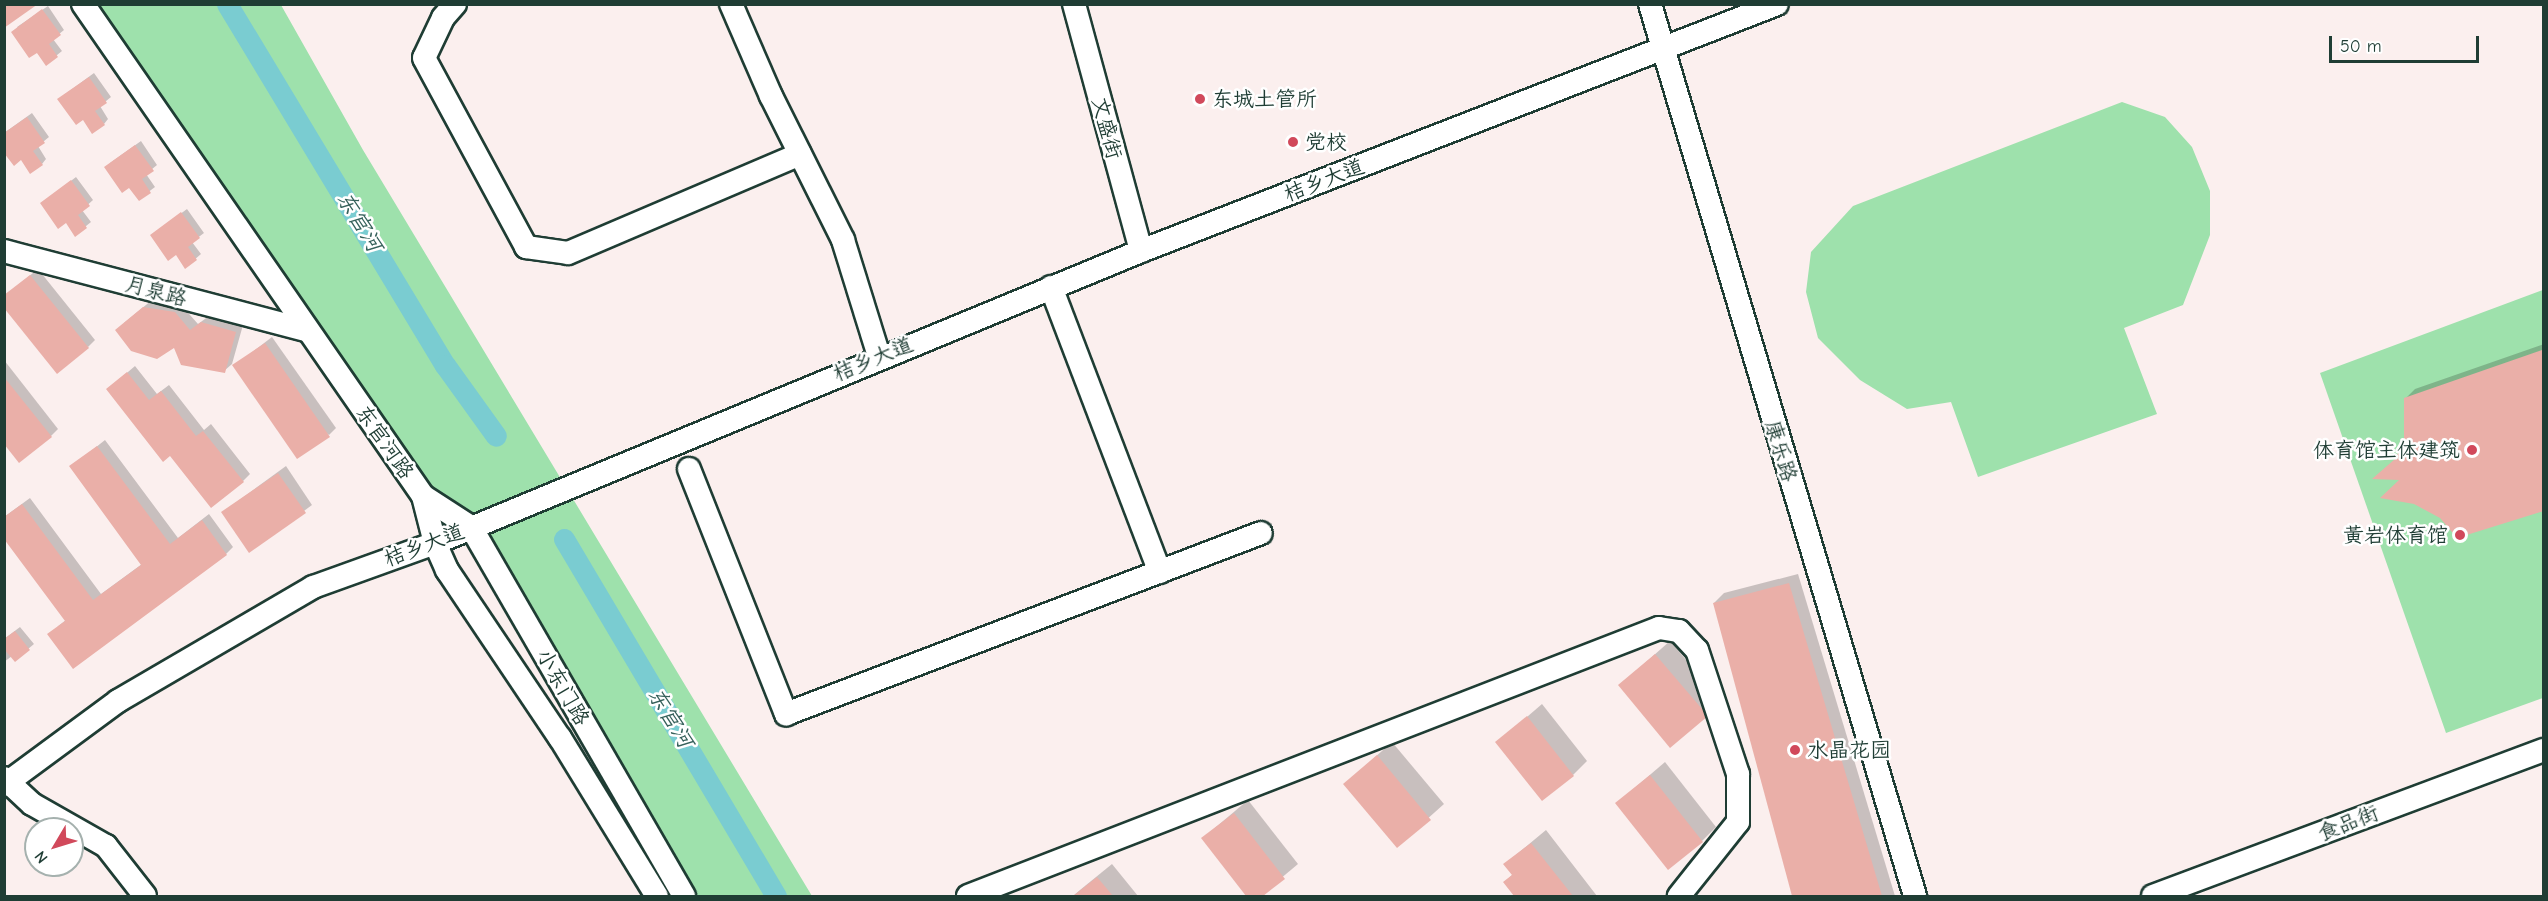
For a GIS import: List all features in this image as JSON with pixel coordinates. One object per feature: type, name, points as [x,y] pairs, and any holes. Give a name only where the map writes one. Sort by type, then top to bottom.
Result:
[{"type":"street","name":"东官河路","points":[[83,4],[423,496],[435,543],[447,570],[560,738],[657,897]]},
{"type":"street","points":[[455,4],[442,18],[424,58],[526,247],[568,253],[800,154]]},
{"type":"street","points":[[730,4],[843,240],[879,356]]},
{"type":"street","name":"文盛街","points":[[1074,4],[1141,251]]},
{"type":"street","name":"康乐路","points":[[1650,4],[1915,897]]},
{"type":"street","name":"桔乡大道","points":[[5,782],[118,701],[313,587],[435,543],[879,356],[1141,251],[1777,4]]},
{"type":"street","name":"月泉路","points":[[4,251],[308,332]]},
{"type":"street","points":[[1051,287],[1160,572]]},
{"type":"street","points":[[689,469],[786,714],[1261,533]]},
{"type":"street","name":"小东门路","points":[[423,496],[471,527],[684,897]]},
{"type":"street","points":[[968,897],[1659,628],[1679,631],[1697,650],[1738,774],[1738,822],[1679,897]]},
{"type":"street","name":"食品街","points":[[2153,897],[2544,750]]},
{"type":"street","points":[[5,782],[32,804],[106,846],[145,897]]},
{"type":"green space","points":[[83,5],[281,5],[363,150],[812,896],[696,896],[508,577],[423,496]]},
{"type":"green space","points":[[2122,102],[2165,117],[2192,147],[2210,191],[2210,235],[2183,305],[2124,328],[2157,414],[1978,477],[1951,402],[1907,409],[1860,380],[1818,338],[1806,292],[1811,252],[1853,206]]},
{"type":"green space","name":"黄岩体育馆","points":[[2543,290],[2543,698],[2446,733],[2320,373]]},
{"type":"building","points":[[4,4],[38,4],[4,28]]},
{"type":"building","points":[[42,9],[61,35],[49,44],[58,57],[46,66],[37,53],[29,58],[11,32]]},
{"type":"building","points":[[89,77],[107,103],[95,111],[105,125],[92,134],[83,120],[76,125],[57,99]]},
{"type":"building","points":[[27,117],[45,143],[33,151],[43,165],[30,174],[21,160],[14,166],[4,153],[4,133]]},
{"type":"building","points":[[135,145],[154,171],[142,179],[151,193],[139,201],[129,188],[122,193],[104,167]]},
{"type":"building","points":[[71,180],[90,206],[78,215],[87,228],[75,237],[66,223],[58,229],[40,203]]},
{"type":"building","points":[[181,212],[200,238],[188,247],[197,260],[185,269],[176,255],[168,261],[150,235]]},
{"type":"building","points":[[30,275],[89,348],[57,374],[4,308],[4,295]]},
{"type":"building","points":[[143,307],[175,312],[190,330],[201,322],[236,332],[225,373],[181,365],[174,348],[157,359],[131,351],[115,330]]},
{"type":"building","points":[[265,343],[330,437],[297,459],[232,365]]},
{"type":"building","name":"体育馆主体建筑","points":[[2542,350],[2544,511],[2457,538],[2440,518],[2414,504],[2380,498],[2399,480],[2372,479],[2395,459],[2404,441],[2404,398]]},
{"type":"building","points":[[127,372],[149,400],[161,391],[196,436],[203,431],[244,482],[211,508],[170,456],[163,462],[106,389]]},
{"type":"building","points":[[4,377],[52,437],[19,463],[4,444]]},
{"type":"building","points":[[97,446],[170,544],[202,520],[227,555],[73,669],[47,634],[65,621],[4,539],[4,517],[22,504],[93,600],[141,565],[69,466]]},
{"type":"building","points":[[278,473],[306,513],[249,553],[221,512]]},
{"type":"building","name":"水晶花园","points":[[1789,583],[1882,896],[1792,896],[1713,603]]},
{"type":"building","points":[[15,631],[30,650],[15,662],[4,649],[4,639]]},
{"type":"building","points":[[1655,654],[1708,716],[1670,748],[1618,685]]},
{"type":"building","points":[[1527,716],[1574,776],[1542,801],[1495,742]]},
{"type":"building","points":[[1377,755],[1431,820],[1397,848],[1343,784]]},
{"type":"building","points":[[1650,775],[1703,842],[1668,870],[1615,803]]},
{"type":"building","points":[[1234,813],[1285,879],[1263,896],[1246,896],[1201,838]]},
{"type":"building","points":[[1531,843],[1573,896],[1514,896],[1503,882],[1512,875],[1503,864]]},
{"type":"building","points":[[1097,877],[1113,896],[1073,896]]},
{"type":"waterway","name":"东官河","points":[[227,4],[445,365],[496,436]]},
{"type":"waterway","name":"东官河","points":[[564,539],[776,896]]},
{"type":"place","name":"东城土管所","points":[[1200,99]]},
{"type":"place","name":"党校","points":[[1293,142]]},
{"type":"place","name":"体育馆主体建筑","points":[[2472,450]]},
{"type":"place","name":"黄岩体育馆","points":[[2460,535]]},
{"type":"place","name":"水晶花园","points":[[1795,750]]}]
